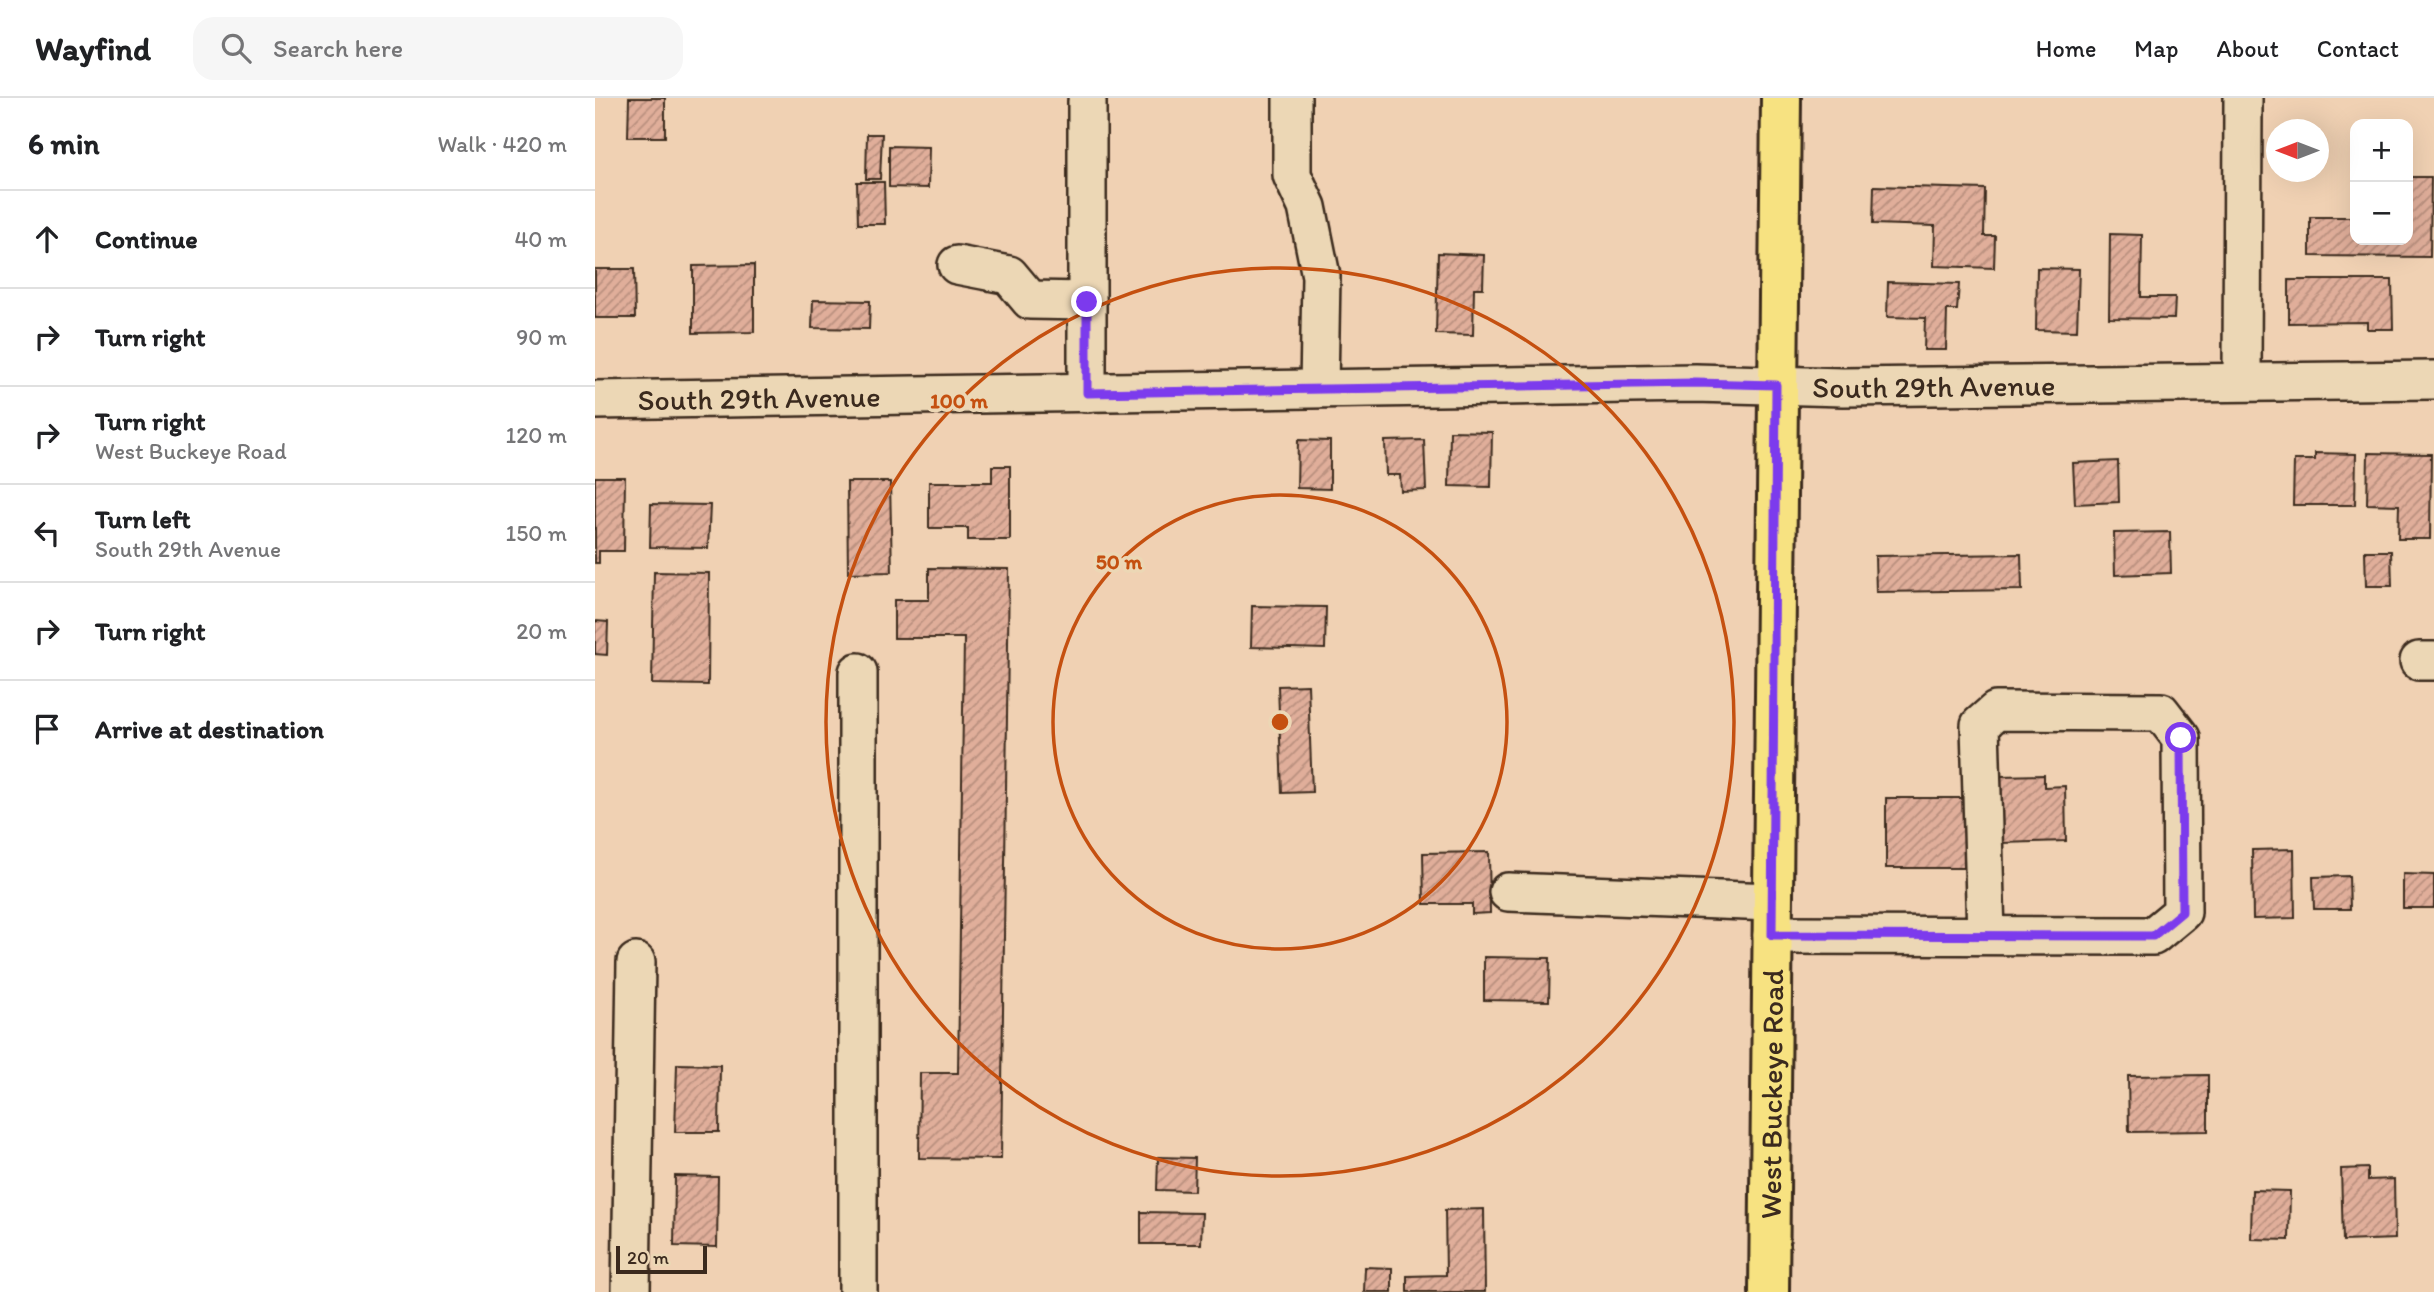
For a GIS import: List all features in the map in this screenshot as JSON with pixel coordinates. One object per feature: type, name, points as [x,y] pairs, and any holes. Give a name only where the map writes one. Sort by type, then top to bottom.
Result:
[{"type":"main road","name":"West Buckeye Road","points":[[1769,1292],[1776,385],[1781,98]]},
{"type":"street","points":[[1292,98],[1292,175],[1307,207],[1321,276],[1319,388]]},
{"type":"street","points":[[2242,381],[2243,98]]},
{"type":"street","points":[[1087,101],[1087,393]]},
{"type":"street","points":[[957,265],[1009,275],[1030,300],[1087,302]]},
{"type":"street","name":"South 29th Avenue","points":[[595,400],[1695,383],[1843,387],[2434,380]]},
{"type":"street","points":[[858,672],[858,1292]]},
{"type":"street","points":[[1508,892],[1608,893],[1704,901],[1772,918],[1986,935],[2153,936],[2182,912],[2181,738],[2161,712],[1996,711],[1980,725],[1986,935]]},
{"type":"street","points":[[631,1292],[636,962]]},
{"type":"building","points":[[629,98],[665,98],[665,137],[628,137]]},
{"type":"building","points":[[867,134],[882,134],[880,179],[866,179]]},
{"type":"building","points":[[889,146],[929,147],[928,188],[889,187]]},
{"type":"building","points":[[2413,177],[2431,177],[2430,257],[2310,256],[2310,217],[2350,217],[2350,245],[2413,245]]},
{"type":"building","points":[[857,182],[884,182],[885,224],[858,224]]},
{"type":"building","points":[[1874,186],[1985,189],[1984,236],[1995,236],[1994,268],[1934,266],[1935,226],[1873,224]]},
{"type":"building","points":[[2110,234],[2142,235],[2141,297],[2175,297],[2174,319],[2109,318]]},
{"type":"building","points":[[1438,253],[1484,255],[1483,288],[1474,288],[1473,335],[1436,334]]},
{"type":"building","points":[[754,265],[754,332],[693,333],[693,266]]},
{"type":"building","points":[[2037,268],[2079,269],[2077,331],[2036,330]]},
{"type":"building","points":[[595,269],[634,269],[635,318],[595,318]]},
{"type":"building","points":[[2289,280],[2392,280],[2393,329],[2367,329],[2367,322],[2289,323]]},
{"type":"building","points":[[1888,282],[1959,284],[1957,310],[1947,310],[1946,350],[1924,350],[1925,318],[1887,317]]},
{"type":"building","points":[[813,300],[870,301],[869,329],[812,328]]},
{"type":"building","points":[[1450,431],[1492,432],[1491,487],[1449,486]]},
{"type":"building","points":[[1298,440],[1330,441],[1330,489],[1297,488]]},
{"type":"building","points":[[1424,440],[1426,490],[1401,491],[1400,475],[1386,475],[1385,441]]},
{"type":"building","points":[[2315,453],[2356,454],[2355,505],[2293,505],[2294,460],[2315,460]]},
{"type":"building","points":[[2368,453],[2431,454],[2430,539],[2398,539],[2399,505],[2367,504]]},
{"type":"building","points":[[2118,461],[2119,502],[2075,504],[2073,463]]},
{"type":"building","points":[[992,466],[1010,466],[1010,540],[968,540],[968,528],[929,528],[929,482],[992,482]]},
{"type":"building","points":[[595,477],[625,477],[624,551],[599,551],[599,563],[595,563]]},
{"type":"building","points":[[847,482],[890,482],[892,572],[848,573]]},
{"type":"building","points":[[651,504],[710,505],[708,548],[650,547]]},
{"type":"building","points":[[2170,532],[2171,573],[2115,575],[2114,533]]},
{"type":"building","points":[[2365,551],[2391,551],[2392,586],[2366,586]]},
{"type":"building","points":[[2021,554],[2022,590],[1876,592],[1875,556]]},
{"type":"building","points":[[929,568],[1009,569],[1001,1159],[919,1158],[920,1073],[958,1073],[964,638],[894,638],[894,600],[929,600]]},
{"type":"building","points":[[654,572],[709,573],[708,685],[652,684]]},
{"type":"building","points":[[1252,606],[1326,607],[1325,649],[1251,647]]},
{"type":"building","points":[[595,621],[608,622],[607,655],[595,654]]},
{"type":"building","points":[[1308,685],[1312,792],[1282,793],[1278,686]]},
{"type":"building","points":[[2044,775],[2044,787],[2065,786],[2066,841],[2002,843],[2001,776]]},
{"type":"building","points":[[1886,798],[1968,798],[1968,868],[1886,868]]},
{"type":"building","points":[[2294,849],[2295,918],[2253,919],[2252,850]]},
{"type":"building","points":[[1489,852],[1490,913],[1472,914],[1472,904],[1424,904],[1423,853]]},
{"type":"building","points":[[2403,874],[2434,875],[2434,908],[2403,908]]},
{"type":"building","points":[[2349,876],[2350,909],[2314,909],[2313,877]]},
{"type":"building","points":[[1484,957],[1550,958],[1549,1001],[1484,1000]]},
{"type":"building","points":[[677,1064],[720,1065],[719,1132],[675,1132]]},
{"type":"building","points":[[2208,1075],[2208,1131],[2129,1132],[2128,1076]]},
{"type":"building","points":[[1158,1157],[1195,1158],[1194,1191],[1157,1190]]},
{"type":"building","points":[[2368,1168],[2368,1180],[2394,1179],[2395,1239],[2343,1241],[2341,1169]]},
{"type":"building","points":[[675,1176],[718,1177],[717,1247],[674,1246]]},
{"type":"building","points":[[2252,1190],[2290,1191],[2289,1240],[2251,1239]]},
{"type":"building","points":[[1484,1209],[1485,1292],[1407,1292],[1407,1276],[1446,1275],[1445,1210]]},
{"type":"building","points":[[1141,1212],[1202,1213],[1201,1244],[1141,1244]]},
{"type":"building","points":[[1365,1267],[1392,1268],[1392,1292],[1364,1292]]},
{"type":"route","points":[[1087,302],[1087,393],[1695,383],[1776,385],[1772,935],[2153,936],[2182,912],[2181,738]]}]
